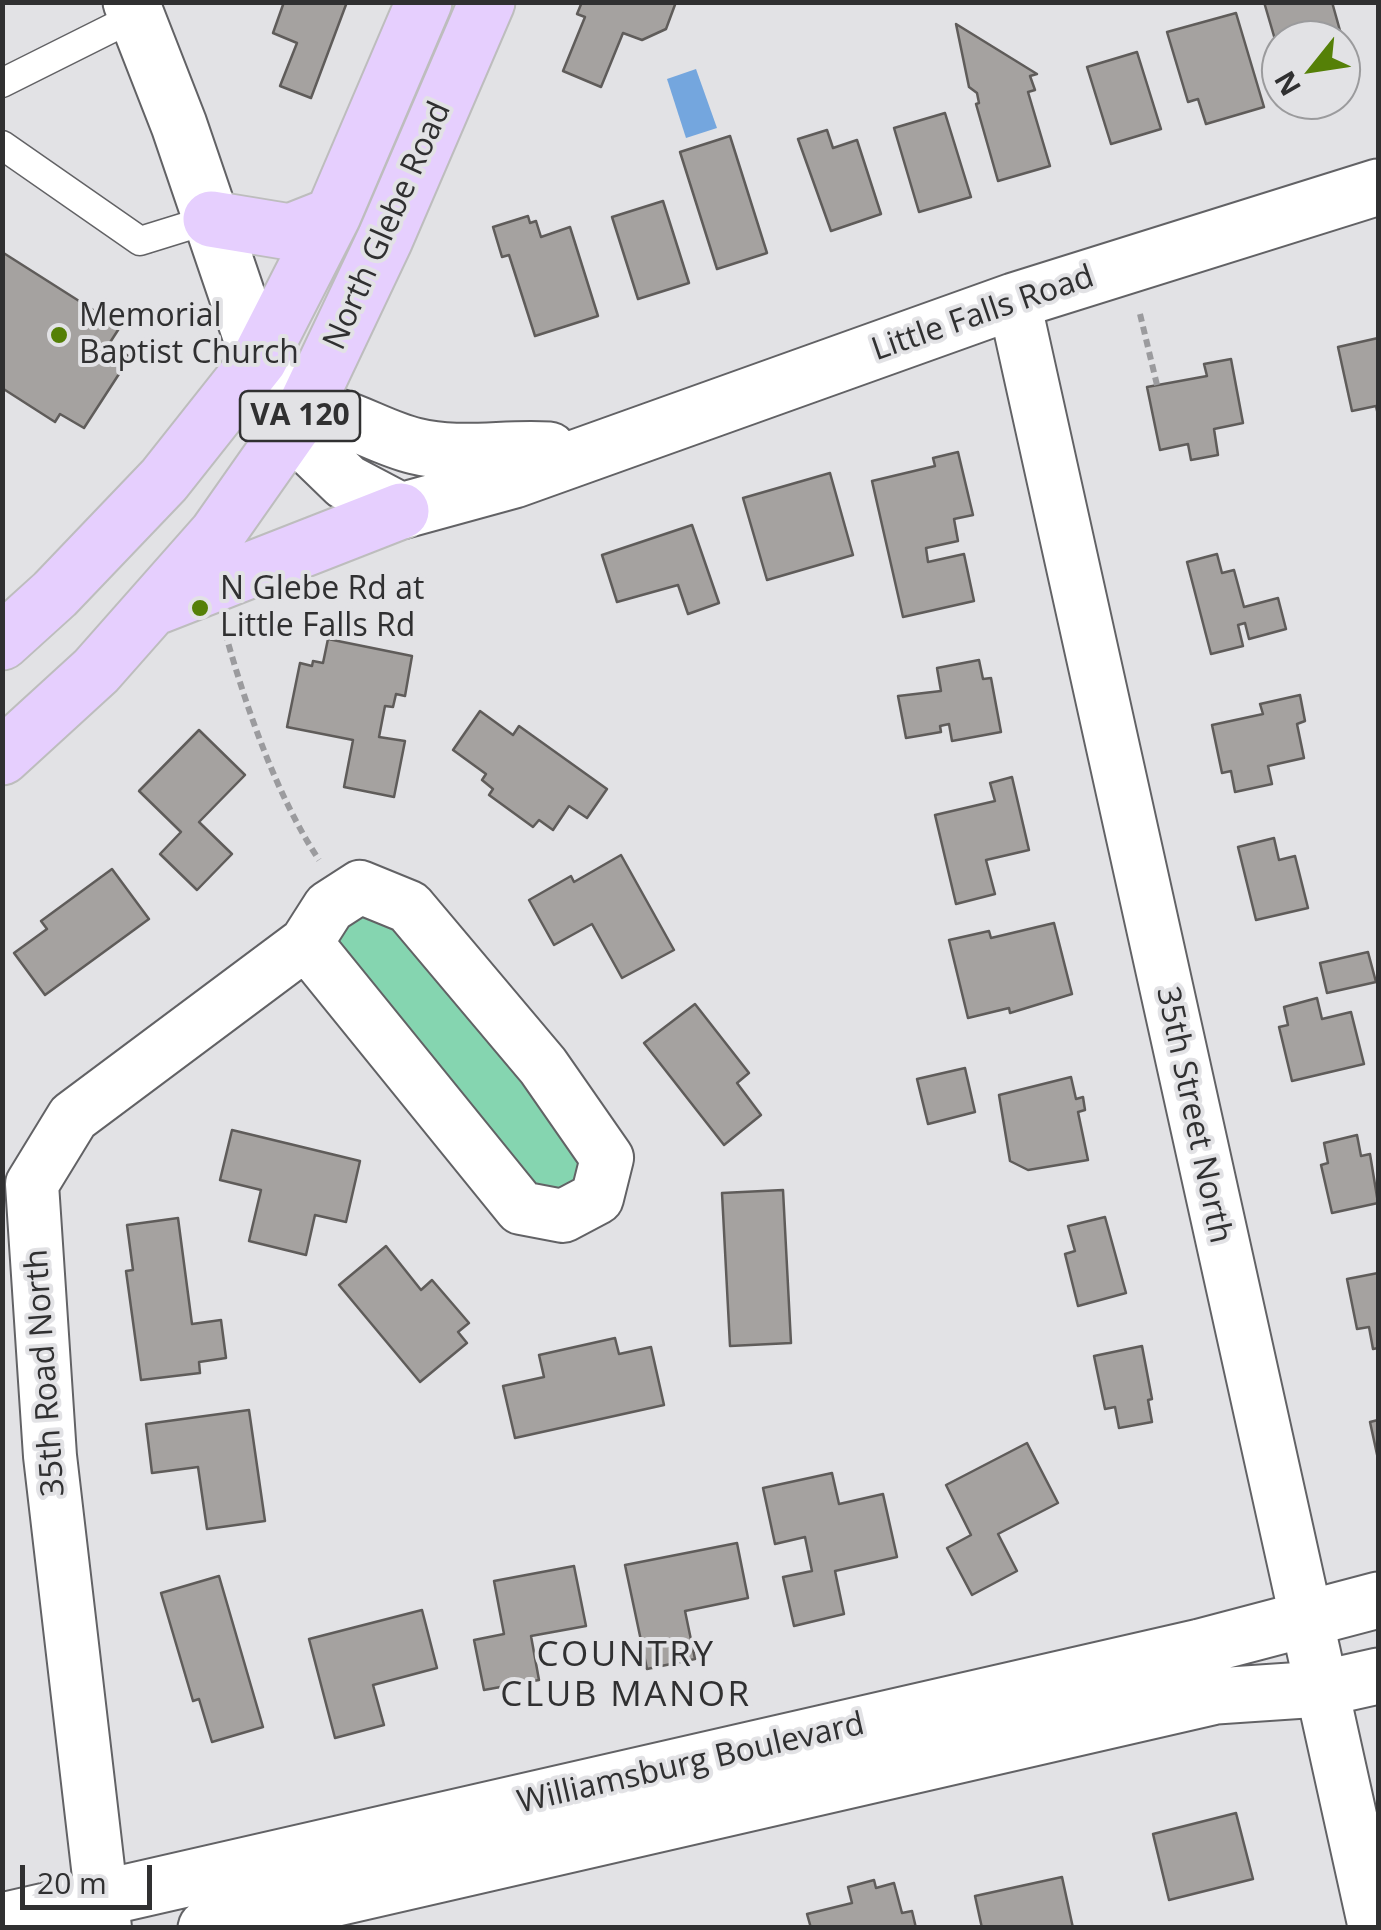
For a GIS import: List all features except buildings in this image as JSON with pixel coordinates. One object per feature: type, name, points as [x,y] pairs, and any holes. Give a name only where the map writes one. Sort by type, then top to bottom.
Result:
[{"type":"main road","name":"North Glebe Road","points":[[2,642],[55,594],[164,480],[259,360],[333,215],[424,2]]},
{"type":"main road","name":"North Glebe Road","points":[[2,757],[96,671],[217,534],[304,410],[385,239],[486,2]]},
{"type":"main road","points":[[134,9],[179,124],[259,360],[304,410],[314,452],[346,482],[401,511]]},
{"type":"main road","name":"Little Falls Road","points":[[401,511],[514,480],[1014,301],[1378,187]]},
{"type":"main road","points":[[211,219],[290,232],[333,215]]},
{"type":"main road","name":"Little Falls Road","points":[[304,410],[325,411],[414,446],[442,452],[532,449],[592,453]]},
{"type":"main road","points":[[150,610],[401,511]]},
{"type":"main road","name":"Williamsburg Boulevard","points":[[2,1921],[104,1913],[1200,1647],[1378,1600]]},
{"type":"main road","name":"Williamsburg Boulevard","points":[[206,1928],[1216,1696],[1320,1690],[1378,1676]]},
{"type":"street","name":"35th Street North","points":[[1014,301],[1375,1928]]},
{"type":"street","name":"35th Road North","points":[[104,1913],[50,1456],[32,1184],[73,1117],[306,943],[329,906],[360,886],[410,907],[542,1066],[608,1158],[597,1198],[563,1216],[521,1208],[306,943]]},
{"type":"lane","points":[[2,83],[134,9]]},
{"type":"lane","points":[[2,145],[140,241],[211,219]]},
{"type":"path","points":[[1126,266],[1158,385]]},
{"type":"path","points":[[223,624],[238,678],[286,799],[319,860]]},
{"type":"green space","points":[[360,887],[607,1158],[563,1216],[306,943]]},
{"type":"water","points":[[696,69],[717,128],[686,138],[667,79]]},
{"type":"place","name":"Memorial Baptist Church","points":[[59,335]]},
{"type":"place","name":"N Glebe Rd at Little Falls Rd","points":[[200,608]]},
{"type":"district","name":"COUNTRY CLUB MANOR","points":[[626,1676]]}]
